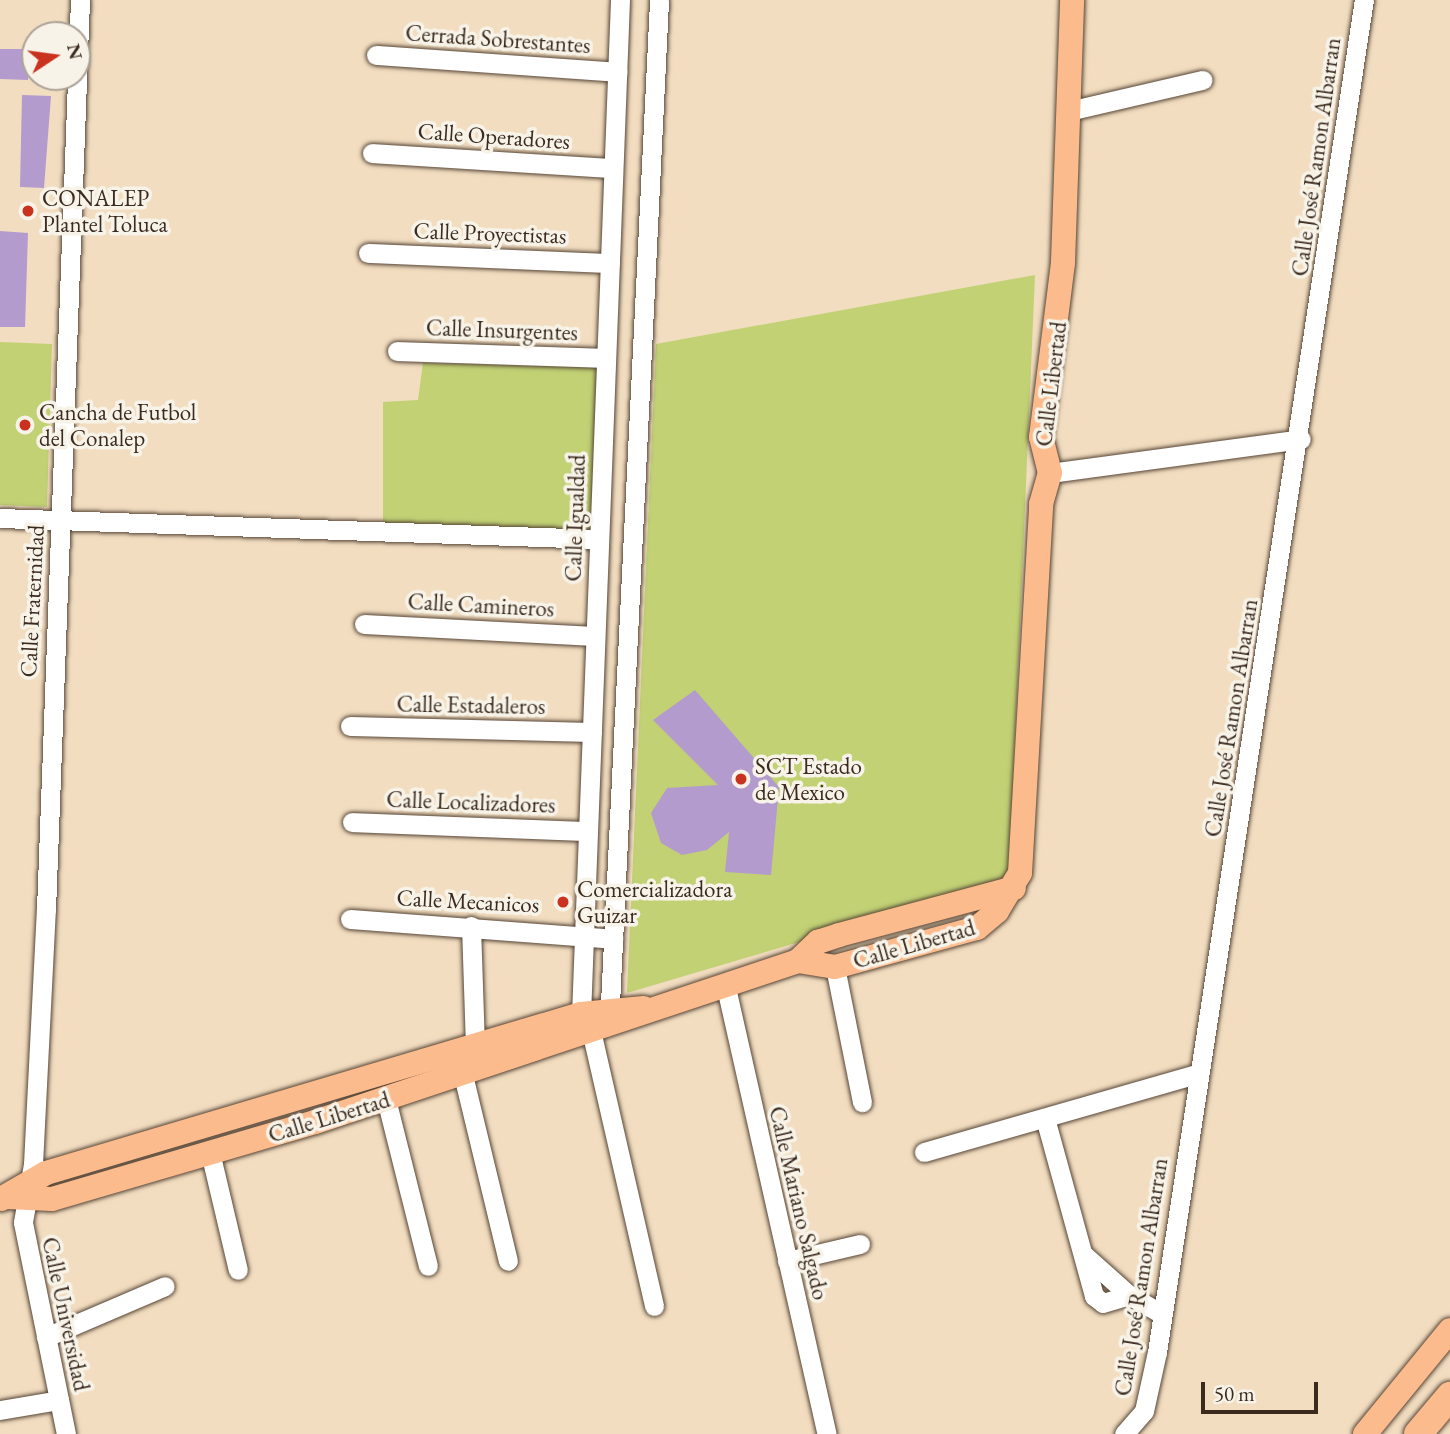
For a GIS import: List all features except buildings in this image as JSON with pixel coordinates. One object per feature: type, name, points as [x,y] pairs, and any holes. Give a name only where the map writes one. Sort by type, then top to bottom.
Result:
[{"type":"highway","points":[[1419,1434],[1450,1396]]},
{"type":"main road","name":"Calle Libertad","points":[[798,961],[835,967],[977,928],[1014,888],[1022,861],[1041,503],[1050,473],[1041,437],[1058,331],[1072,0]]},
{"type":"main road","name":"Calle Libertad","points":[[18,1196],[475,1047],[598,1021],[644,1008],[798,961],[818,942],[839,935],[1014,888]]},
{"type":"main road","name":"Calle Libertad","points":[[18,1196],[52,1199],[386,1099],[463,1075],[598,1021]]},
{"type":"main road","points":[[1365,1434],[1450,1330]]},
{"type":"street","name":"Calle Fraternidad","points":[[18,1196],[61,520],[80,0]]},
{"type":"street","name":"Calle Igualdad","points":[[598,1021],[584,932],[620,0]]},
{"type":"street","points":[[654,1306],[598,1021],[613,939],[659,0]]},
{"type":"street","name":"Calle José Ramon Albarran","points":[[1124,1434],[1144,1411],[1162,1314],[1301,439],[1364,0]]},
{"type":"street","name":"Cerrada Sobrestantes","points":[[376,55],[617,72]]},
{"type":"street","points":[[1068,111],[1202,80]]},
{"type":"street","name":"Calle Operadores","points":[[372,153],[613,168]]},
{"type":"street","name":"Calle Proyectistas","points":[[368,253],[610,263]]},
{"type":"street","name":"Calle Insurgentes","points":[[397,351],[606,358]]},
{"type":"street","points":[[1050,473],[1301,439]]},
{"type":"street","points":[[0,518],[599,540]]},
{"type":"street","name":"Calle Camineros","points":[[363,624],[595,636]]},
{"type":"street","name":"Calle Estadaleros","points":[[350,726],[592,732]]},
{"type":"street","name":"Calle Localizadores","points":[[352,822],[588,831]]},
{"type":"street","name":"Calle Mecanicos","points":[[351,919],[584,932],[613,939]]},
{"type":"street","points":[[471,926],[475,1047]]},
{"type":"street","points":[[835,967],[862,1102]]},
{"type":"street","name":"Calle Mariano Salgado","points":[[725,984],[827,1434]]},
{"type":"street","points":[[924,1152],[1199,1073]]},
{"type":"street","points":[[463,1075],[508,1261]]},
{"type":"street","points":[[386,1099],[428,1266]]},
{"type":"street","points":[[1045,1118],[1098,1302],[1129,1295],[1162,1314]]},
{"type":"street","points":[[210,1152],[238,1270]]},
{"type":"street","name":"Calle Universidad","points":[[18,1196],[66,1434]]},
{"type":"street","points":[[787,1261],[860,1244]]},
{"type":"street","points":[[46,1337],[164,1286]]},
{"type":"street","points":[[0,1410],[59,1400]]},
{"type":"green space","points":[[1035,275],[1009,880],[627,993],[656,344]]},
{"type":"green space","name":"Cancha de Futbol del Conalep","points":[[0,342],[52,344],[47,507],[0,505]]},
{"type":"green space","points":[[423,363],[606,367],[599,537],[383,523],[383,402],[418,400]]},
{"type":"place","name":"CONALEP Plantel Toluca","points":[[28,211]]},
{"type":"place","name":"Cancha de Futbol del Conalep","points":[[25,425]]},
{"type":"place","name":"SCT Estado de Mexico","points":[[741,779]]},
{"type":"place","name":"Comercializadora Guizar","points":[[563,902]]}]
